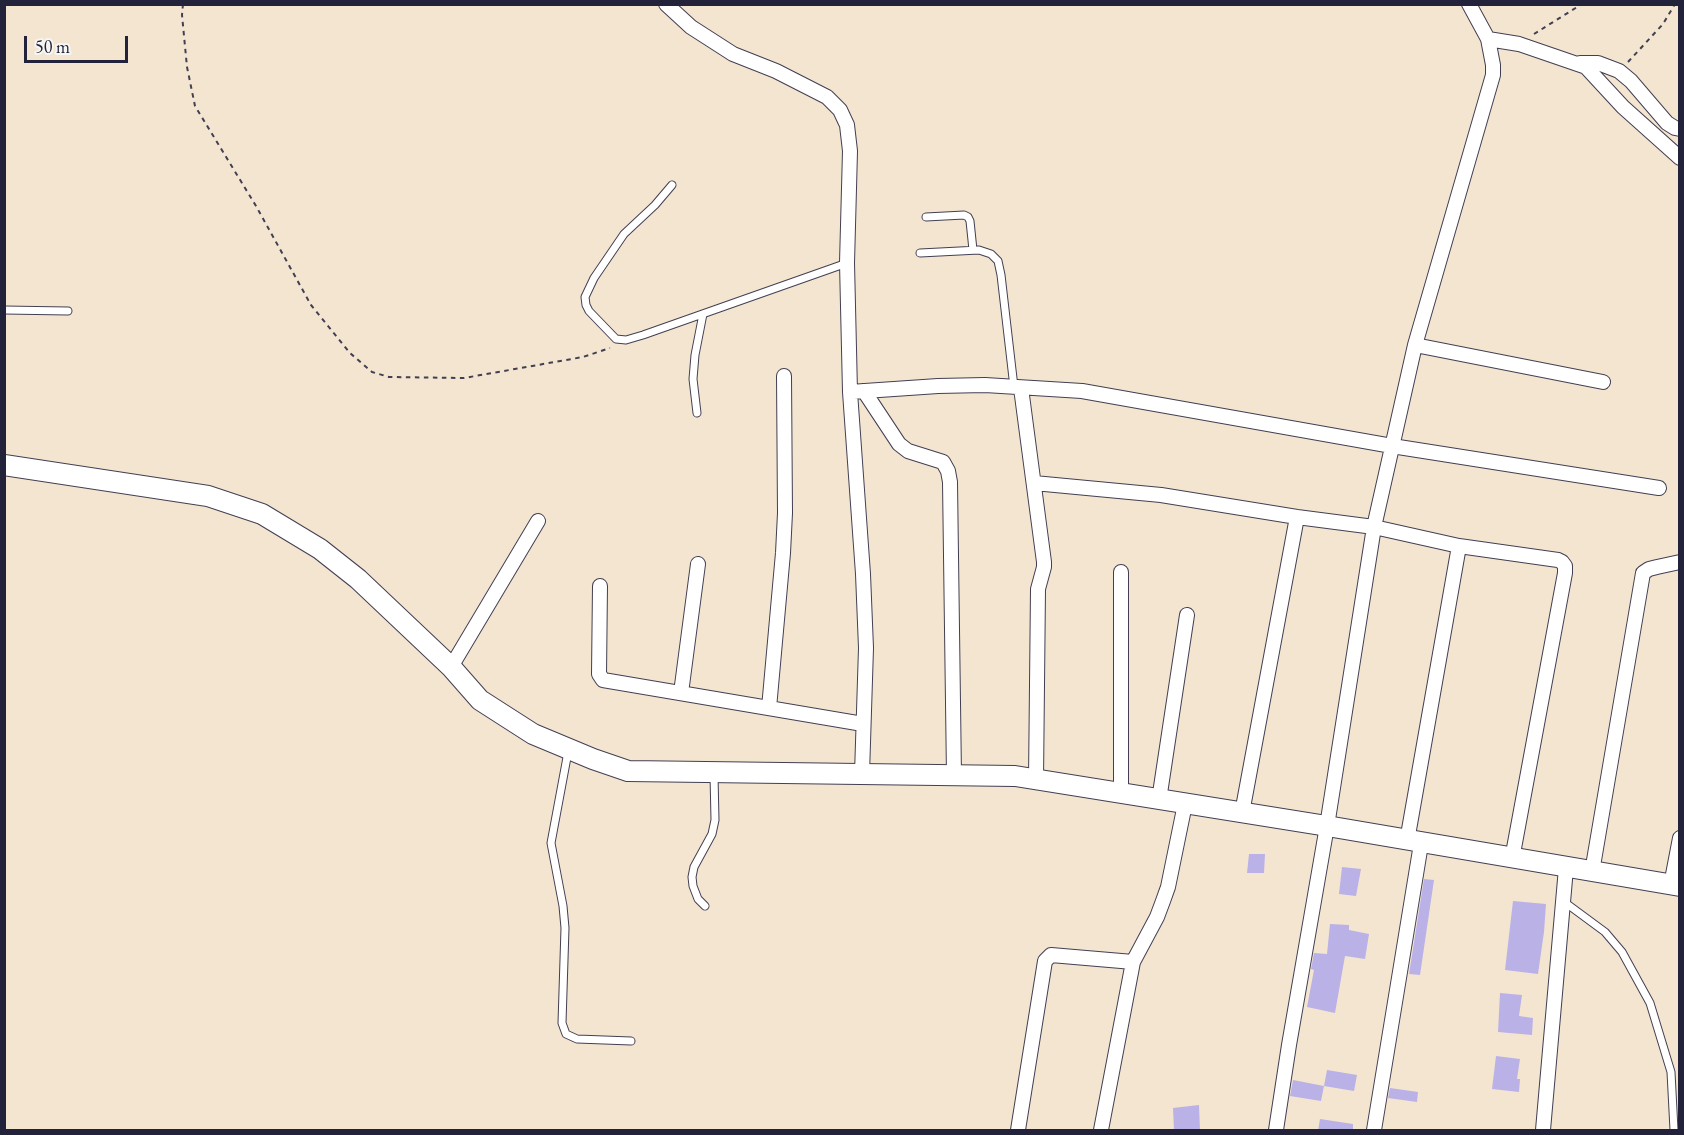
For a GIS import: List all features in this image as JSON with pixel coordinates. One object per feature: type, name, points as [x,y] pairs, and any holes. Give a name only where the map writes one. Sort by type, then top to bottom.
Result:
[{"type":"main road","points":[[4,465],[208,496],[262,514],[320,549],[358,579],[452,666],[480,700],[533,734],[628,771],[1015,776],[1327,826],[1676,886]]},
{"type":"street","points":[[666,4],[691,27],[733,54],[776,71],[827,97],[840,110],[847,125],[850,151],[847,263],[857,392],[866,648],[862,774]]},
{"type":"street","points":[[1276,1131],[1288,1045],[1327,826],[1374,527],[1415,345],[1493,75],[1488,39],[1469,4]]},
{"type":"street","points":[[1488,39],[1519,44],[1586,67],[1617,100],[1680,158]]},
{"type":"street","points":[[1578,63],[1598,63],[1619,71],[1631,81],[1667,123],[1680,129]]},
{"type":"street","points":[[1415,345],[1603,382]]},
{"type":"street","points":[[769,708],[785,513],[784,376]]},
{"type":"street","points":[[857,392],[985,385],[1082,391],[1392,446],[1659,488]]},
{"type":"street","points":[[1018,387],[1044,562],[1038,589],[1036,780]]},
{"type":"street","points":[[857,392],[898,444],[908,451],[943,462],[948,471],[954,776]]},
{"type":"street","points":[[1034,483],[1161,495],[1374,527],[1459,546],[1558,560],[1565,566],[1512,859]]},
{"type":"street","points":[[1242,813],[1297,517]]},
{"type":"street","points":[[452,666],[538,521]]},
{"type":"street","points":[[1374,1131],[1414,842],[1459,546]]},
{"type":"street","points":[[1592,872],[1643,573],[1680,562]]},
{"type":"street","points":[[681,693],[698,564]]},
{"type":"street","points":[[1121,572],[1121,794]]},
{"type":"street","points":[[600,586],[599,674],[603,680],[863,724]]},
{"type":"street","points":[[1159,800],[1187,615]]},
{"type":"street","points":[[1101,1131],[1133,962],[1157,917],[1168,887],[1185,804]]},
{"type":"street","points":[[1676,886],[1680,838]]},
{"type":"street","points":[[1543,1131],[1566,868]]},
{"type":"street","points":[[1018,1131],[1045,961],[1051,955],[1133,962]]},
{"type":"lane","points":[[672,184],[655,205],[624,234],[594,278],[585,297],[589,311],[620,341],[847,263]]},
{"type":"lane","points":[[926,217],[964,215],[968,217],[973,250]]},
{"type":"lane","points":[[920,253],[979,250],[991,254],[998,261],[1018,387]]},
{"type":"lane","points":[[4,310],[68,311]]},
{"type":"lane","points":[[697,413],[693,379],[703,314]]},
{"type":"lane","points":[[569,749],[551,843],[565,928],[562,1023],[566,1034],[577,1039],[631,1041]]},
{"type":"lane","points":[[705,906],[698,898],[692,877],[694,867],[712,834],[715,820],[714,772]]},
{"type":"lane","points":[[1563,901],[1605,932],[1622,951],[1650,1003],[1671,1072],[1674,1131]]},
{"type":"path","points":[[183,4],[187,67],[195,106],[251,196],[311,305],[350,353],[372,372],[389,376],[464,378],[583,357],[605,350],[620,341]]},
{"type":"path","points":[[1519,44],[1582,4]]},
{"type":"path","points":[[1619,71],[1658,31],[1675,4]]},
{"type":"building","points":[[1249,854],[1265,854],[1264,873],[1247,873]]},
{"type":"building","points":[[1342,867],[1361,869],[1356,896],[1339,894]]},
{"type":"building","points":[[1424,879],[1434,880],[1420,975],[1409,974]]},
{"type":"building","points":[[1513,901],[1546,904],[1538,974],[1505,970]]},
{"type":"building","points":[[1330,924],[1349,925],[1349,930],[1369,934],[1365,959],[1345,956],[1335,1013],[1307,1007],[1314,970],[1311,969],[1314,953],[1327,954]]},
{"type":"building","points":[[1500,993],[1522,995],[1519,1016],[1533,1018],[1532,1035],[1498,1032]]},
{"type":"building","points":[[1496,1056],[1520,1059],[1517,1079],[1520,1079],[1519,1092],[1492,1089]]},
{"type":"building","points":[[1327,1070],[1357,1075],[1354,1091],[1324,1086]]},
{"type":"building","points":[[1293,1080],[1324,1086],[1321,1101],[1290,1096]]},
{"type":"building","points":[[1390,1088],[1418,1092],[1417,1102],[1388,1098]]},
{"type":"building","points":[[1199,1105],[1200,1131],[1174,1131],[1173,1108]]},
{"type":"building","points":[[1320,1119],[1353,1124],[1353,1131],[1318,1131]]}]
